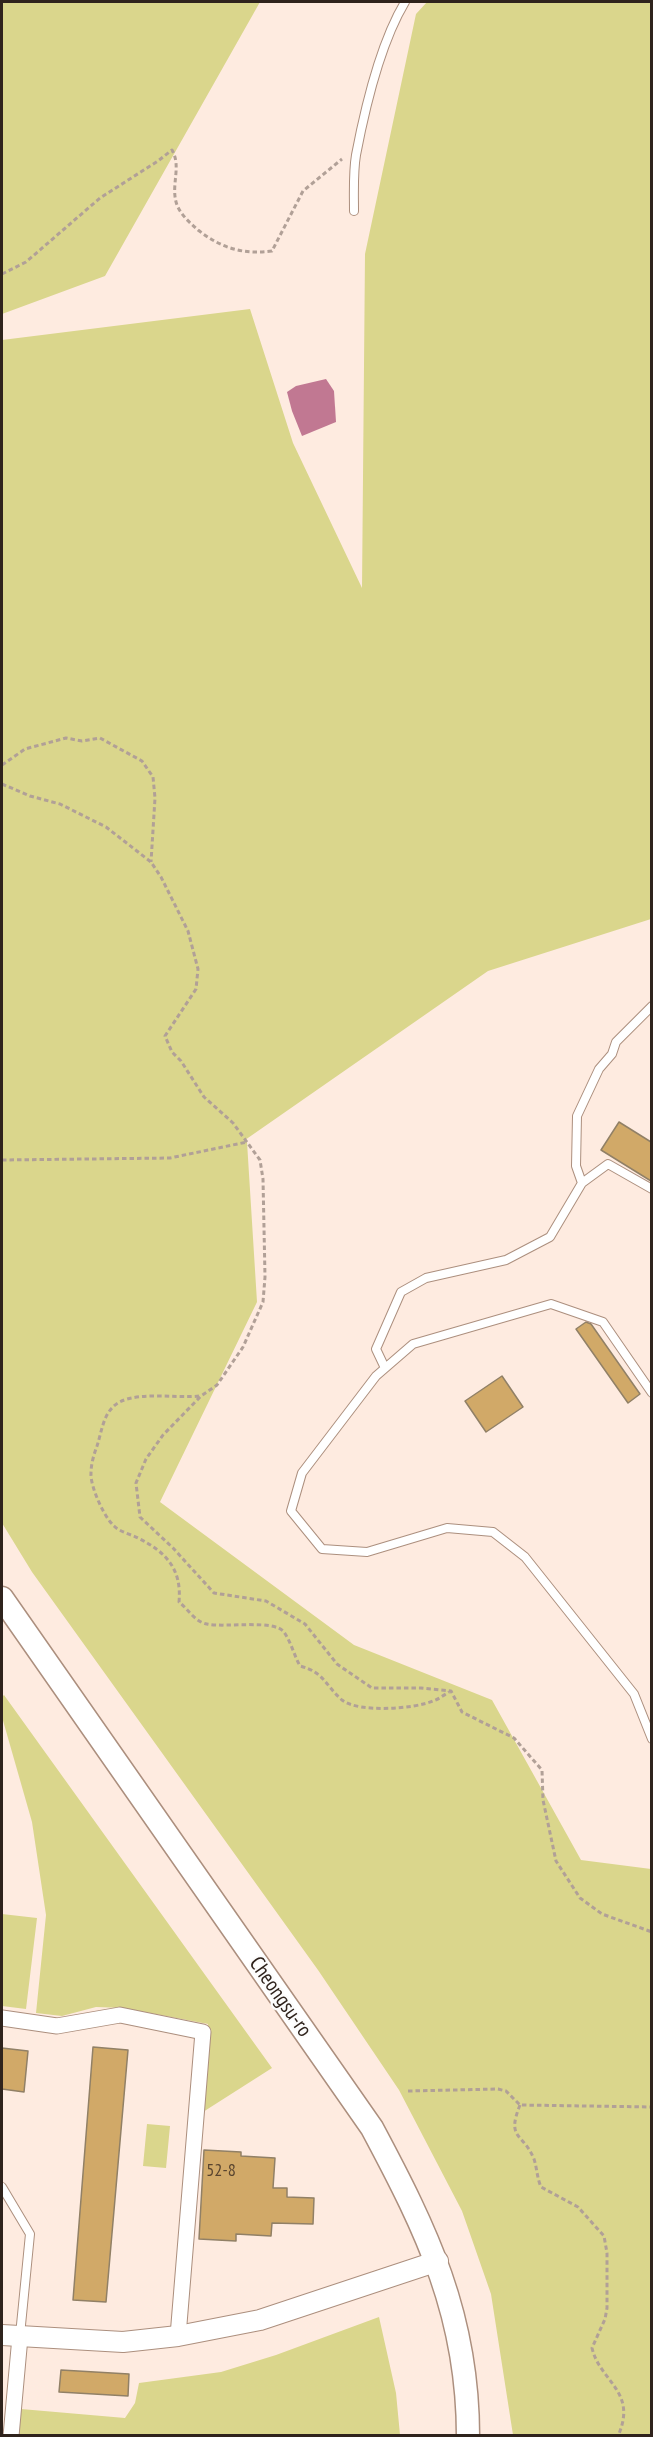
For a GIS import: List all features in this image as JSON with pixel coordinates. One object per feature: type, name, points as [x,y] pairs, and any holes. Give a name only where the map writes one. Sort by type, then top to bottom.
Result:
[{"type":"main road","name":"Cheongsu-ro","points":[[2,1598],[372,2128],[411,2200],[438,2261],[453,2310],[462,2356],[468,2436]]},
{"type":"street","points":[[2,2018],[57,2026],[120,2015],[203,2032],[178,2336]]},
{"type":"street","points":[[11,2436],[11,2336],[123,2342],[178,2336],[260,2320],[438,2261]]},
{"type":"lane","points":[[354,211],[355,157],[380,59],[397,15],[405,2]]},
{"type":"lane","points":[[582,1183],[576,1166],[577,1116],[599,1069],[612,1054],[616,1042],[651,1006]]},
{"type":"lane","points":[[385,1368],[376,1349],[400,1292],[426,1278],[506,1260],[550,1237],[582,1183],[608,1164],[651,1188]]},
{"type":"lane","points":[[651,1393],[603,1322],[551,1304],[413,1344],[376,1376],[302,1473],[291,1511],[322,1549],[367,1552],[447,1528],[493,1532],[525,1557],[634,1694],[651,1739]]},
{"type":"lane","points":[[2,2187],[30,2234],[11,2336]]},
{"type":"path","points":[[2,274],[26,262],[100,198],[172,150],[178,160],[174,184],[176,204],[186,220],[227,249],[255,253],[272,251],[303,191],[342,160],[360,141]]},
{"type":"path","points":[[2,765],[25,749],[66,738],[82,741],[100,738],[142,760],[153,777],[155,798],[151,862]]},
{"type":"path","points":[[2,784],[30,796],[60,804],[106,827],[151,862],[188,931],[198,969],[196,989],[165,1036],[172,1052],[181,1061],[204,1097],[233,1123],[260,1160],[263,1179],[265,1277],[263,1302],[243,1347],[217,1385],[201,1396],[163,1435],[146,1459],[136,1483],[140,1517],[174,1548],[214,1593],[266,1600],[286,1612],[305,1624],[337,1664],[372,1688],[421,1688],[451,1691]]},
{"type":"path","points":[[2,1160],[170,1158],[247,1142]]},
{"type":"path","points":[[201,1396],[180,1398],[140,1396],[122,1400],[111,1408],[95,1451],[90,1475],[104,1512],[114,1526],[165,1556],[173,1565],[180,1588],[179,1602],[197,1621],[206,1624],[236,1626],[272,1625],[283,1631],[300,1666],[315,1670],[344,1702],[391,1709],[434,1701],[451,1691]]},
{"type":"path","points":[[451,1691],[462,1712],[514,1738],[542,1770],[543,1800],[556,1861],[580,1898],[602,1914],[651,1932]]},
{"type":"path","points":[[408,2091],[498,2089],[506,2091],[520,2104],[651,2107]]},
{"type":"path","points":[[520,2104],[514,2120],[514,2132],[534,2159],[541,2187],[578,2207],[601,2230],[606,2242],[607,2308],[605,2319],[592,2348],[597,2360],[618,2391],[623,2404],[624,2417],[618,2436]]},
{"type":"shaded area","points":[[2,2],[260,2],[105,276],[2,314]]},
{"type":"shaded area","points":[[427,2],[651,2],[651,919],[488,971],[245,1140],[247,1142],[257,1302],[160,1502],[354,1645],[492,1700],[581,1860],[651,1869],[651,2435],[513,2435],[491,2294],[462,2211],[399,2090],[318,1970],[32,1572],[2,1523],[2,340],[250,309],[293,443],[362,588],[365,254],[416,14]]},
{"type":"shaded area","points":[[326,379],[334,391],[336,422],[302,436],[287,392],[296,386]]},
{"type":"shaded area","points":[[4,1695],[272,2068],[203,2112],[208,2024],[124,2008],[96,2007],[62,2016],[36,2013],[46,1915],[32,1822],[2,1717],[2,1697]]},
{"type":"shaded area","points":[[2,1914],[37,1918],[26,2009],[2,2006]]},
{"type":"shaded area","points":[[147,2124],[170,2126],[166,2168],[143,2166]]},
{"type":"shaded area","points":[[379,2317],[396,2393],[400,2435],[19,2435],[21,2409],[125,2418],[135,2403],[139,2383],[221,2372],[276,2355]]},
{"type":"building","points":[[619,1122],[651,1142],[651,1181],[601,1150]]},
{"type":"building","points":[[586,1322],[591,1324],[640,1394],[628,1403],[576,1329]]},
{"type":"building","points":[[502,1376],[523,1407],[486,1432],[465,1401]]},
{"type":"building","points":[[93,2047],[128,2050],[106,2302],[73,2300]]},
{"type":"building","points":[[2,2048],[28,2051],[24,2092],[2,2089]]},
{"type":"building","points":[[204,2150],[241,2152],[241,2156],[275,2158],[273,2188],[287,2188],[287,2197],[314,2198],[313,2224],[272,2223],[271,2236],[236,2234],[236,2241],[199,2239]]},
{"type":"building","points":[[61,2370],[129,2374],[128,2396],[59,2392]]}]
